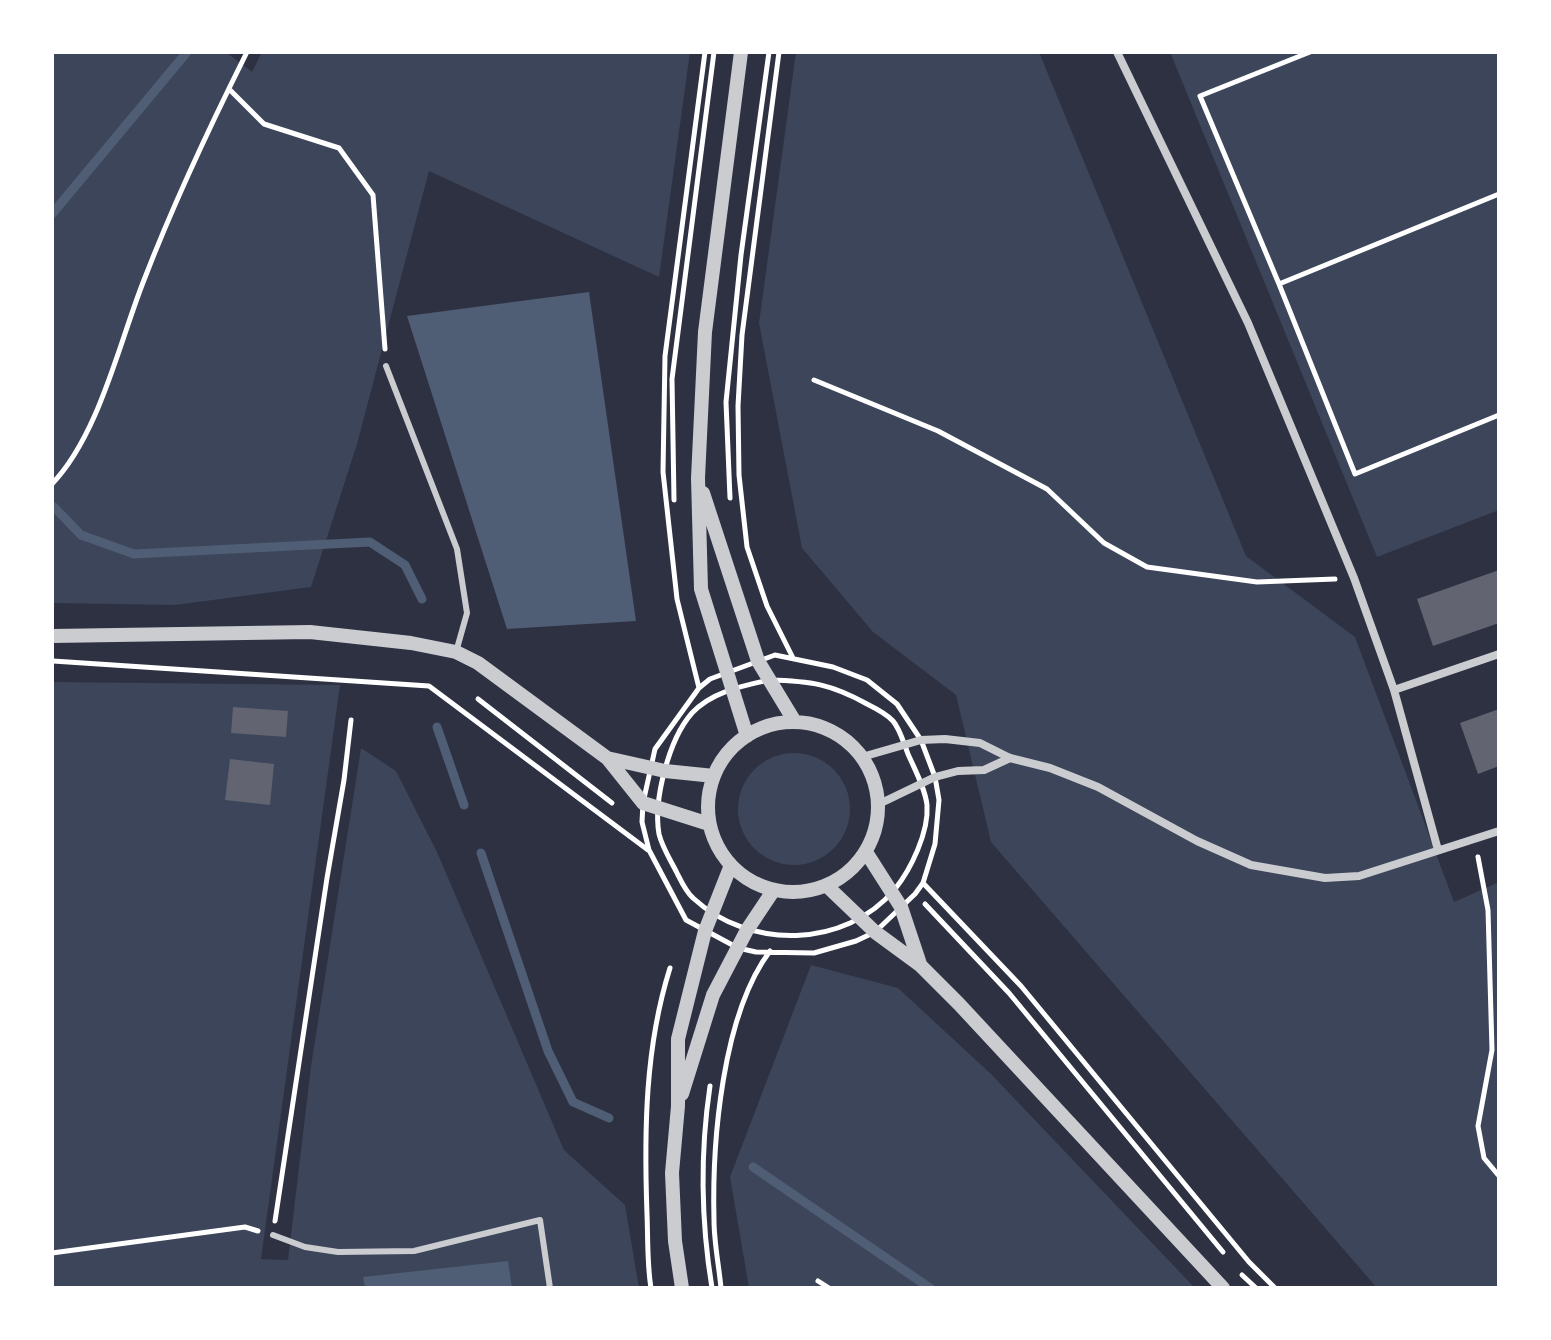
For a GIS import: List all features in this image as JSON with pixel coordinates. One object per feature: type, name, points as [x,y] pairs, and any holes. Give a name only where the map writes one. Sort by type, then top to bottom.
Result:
[{"type":"street","points":[[741,52],[705,332],[698,478],[701,589],[747,736]]},
{"type":"street","points":[[1117,52],[1248,323],[1354,578],[1394,690],[1438,850]]},
{"type":"street","points":[[698,478],[758,661],[795,722]]},
{"type":"street","points":[[52,636],[310,632],[411,643],[456,652],[478,663],[607,758],[643,803],[709,824]]},
{"type":"street","points":[[1394,690],[1499,654]]},
{"type":"street","points":[[795,722],[821,727],[844,738],[862,757],[874,779],[879,804],[876,829],[866,852],[850,871],[827,886],[801,893],[773,891],[748,880],[731,865],[717,846],[709,824],[708,801],[714,776],[727,753],[747,736],[770,725],[795,722]]},
{"type":"street","points":[[862,757],[921,740],[980,743],[1010,758],[1050,768],[1098,787],[1197,841],[1251,865],[1325,878],[1359,876],[1499,831]]},
{"type":"street","points":[[607,758],[714,776]]},
{"type":"street","points":[[879,804],[935,777],[958,771],[984,770],[1010,758]]},
{"type":"street","points":[[866,852],[901,907],[920,965]]},
{"type":"street","points":[[682,1288],[675,1241],[672,1173],[678,1106],[678,1039],[705,931],[731,865]]},
{"type":"street","points":[[827,886],[875,932],[920,965],[1223,1288]]},
{"type":"street","points":[[678,1106],[712,997],[773,891]]},
{"type":"lane","points":[[386,366],[457,549],[467,613],[456,652]]},
{"type":"lane","points":[[273,1235],[305,1247],[338,1252],[414,1251],[540,1220],[550,1288]]},
{"type":"path","points":[[52,484],[92,422],[144,280],[204,138],[247,52]]},
{"type":"path","points":[[730,501],[726,402],[741,255],[769,52]]},
{"type":"path","points":[[779,52],[742,335],[738,406],[739,475],[747,547],[767,606],[793,658]]},
{"type":"path","points":[[1310,52],[1200,96],[1355,474],[1499,415]]},
{"type":"path","points":[[229,89],[264,124],[339,148],[373,195],[386,366]]},
{"type":"path","points":[[1279,284],[1499,194]]},
{"type":"path","points":[[814,380],[938,431],[1047,489],[1104,543],[1147,567],[1257,582],[1354,578]]},
{"type":"path","points":[[770,641],[782,664]]},
{"type":"path","points":[[775,655],[793,658],[833,667],[867,680],[897,704],[921,740],[935,777],[939,800],[935,844],[923,883],[875,932],[814,953],[756,952],[738,948],[686,920],[649,850],[642,822],[643,803],[655,749],[699,688],[726,672],[775,655]]},
{"type":"path","points":[[52,661],[429,686],[649,850]]},
{"type":"path","points":[[789,672],[796,680]]},
{"type":"path","points":[[478,699],[617,807]]},
{"type":"path","points":[[52,1253],[245,1227],[273,1235],[351,720]]},
{"type":"path","points":[[629,816],[659,834]]},
{"type":"path","points":[[1474,840],[1488,910],[1492,1050],[1478,1126],[1484,1158],[1499,1176]]},
{"type":"path","points":[[904,878],[915,894],[1009,993],[1230,1260]]},
{"type":"path","points":[[923,883],[1021,986],[1249,1262],[1275,1288]]},
{"type":"path","points":[[752,963],[756,952],[771,935]]},
{"type":"path","points":[[721,1288],[714,1223],[720,1111],[729,1052],[745,998],[770,951]]},
{"type":"path","points":[[712,1073],[706,1113],[702,1195],[712,1288]]},
{"type":"path","points":[[646,1182],[651,1288]]},
{"type":"path","points":[[1240,1272],[1256,1288]]},
{"type":"path","points":[[818,1281],[829,1288]]},
{"type":"shaded area","points":[[52,52],[226,52],[252,72],[262,52],[690,52],[659,277],[429,171],[357,444],[311,587],[175,605],[52,603]]},
{"type":"shaded area","points":[[796,52],[1039,52],[1246,556],[1355,637],[1454,902],[1499,882],[1499,1288],[1377,1288],[991,842],[956,695],[873,632],[802,548],[759,323]]},
{"type":"shaded area","points":[[1170,52],[1499,52],[1499,510],[1377,557]]},
{"type":"shaded area","points":[[589,292],[636,621],[507,629],[407,316]]},
{"type":"shaded area","points":[[52,682],[340,685],[261,1259],[288,1260],[311,1066],[361,748],[396,771],[437,852],[564,1150],[625,1205],[639,1288],[52,1288]]},
{"type":"shaded area","points":[[794,753],[815,757],[834,769],[846,788],[850,809],[846,830],[834,849],[815,861],[794,865],[773,861],[754,849],[742,830],[738,809],[742,788],[754,769],[773,757]]},
{"type":"shaded area","points":[[811,965],[898,988],[991,1074],[1195,1288],[749,1288],[730,1177]]},
{"type":"shaded area","points":[[508,1261],[512,1288],[365,1288],[363,1277]]},
{"type":"building","points":[[1499,570],[1499,623],[1433,646],[1417,599]]},
{"type":"building","points":[[233,707],[288,711],[286,737],[231,733]]},
{"type":"building","points":[[1499,709],[1499,766],[1478,774],[1460,723]]},
{"type":"building","points":[[230,759],[274,764],[270,805],[225,800]]},
{"type":"waterway","points":[[52,214],[187,52]]},
{"type":"waterway","points":[[54,507],[81,535],[134,554],[370,542],[405,565],[422,599]]},
{"type":"waterway","points":[[437,727],[464,805]]},
{"type":"waterway","points":[[481,853],[548,1051],[573,1102],[609,1118]]},
{"type":"waterway","points":[[753,1167],[930,1288]]}]
